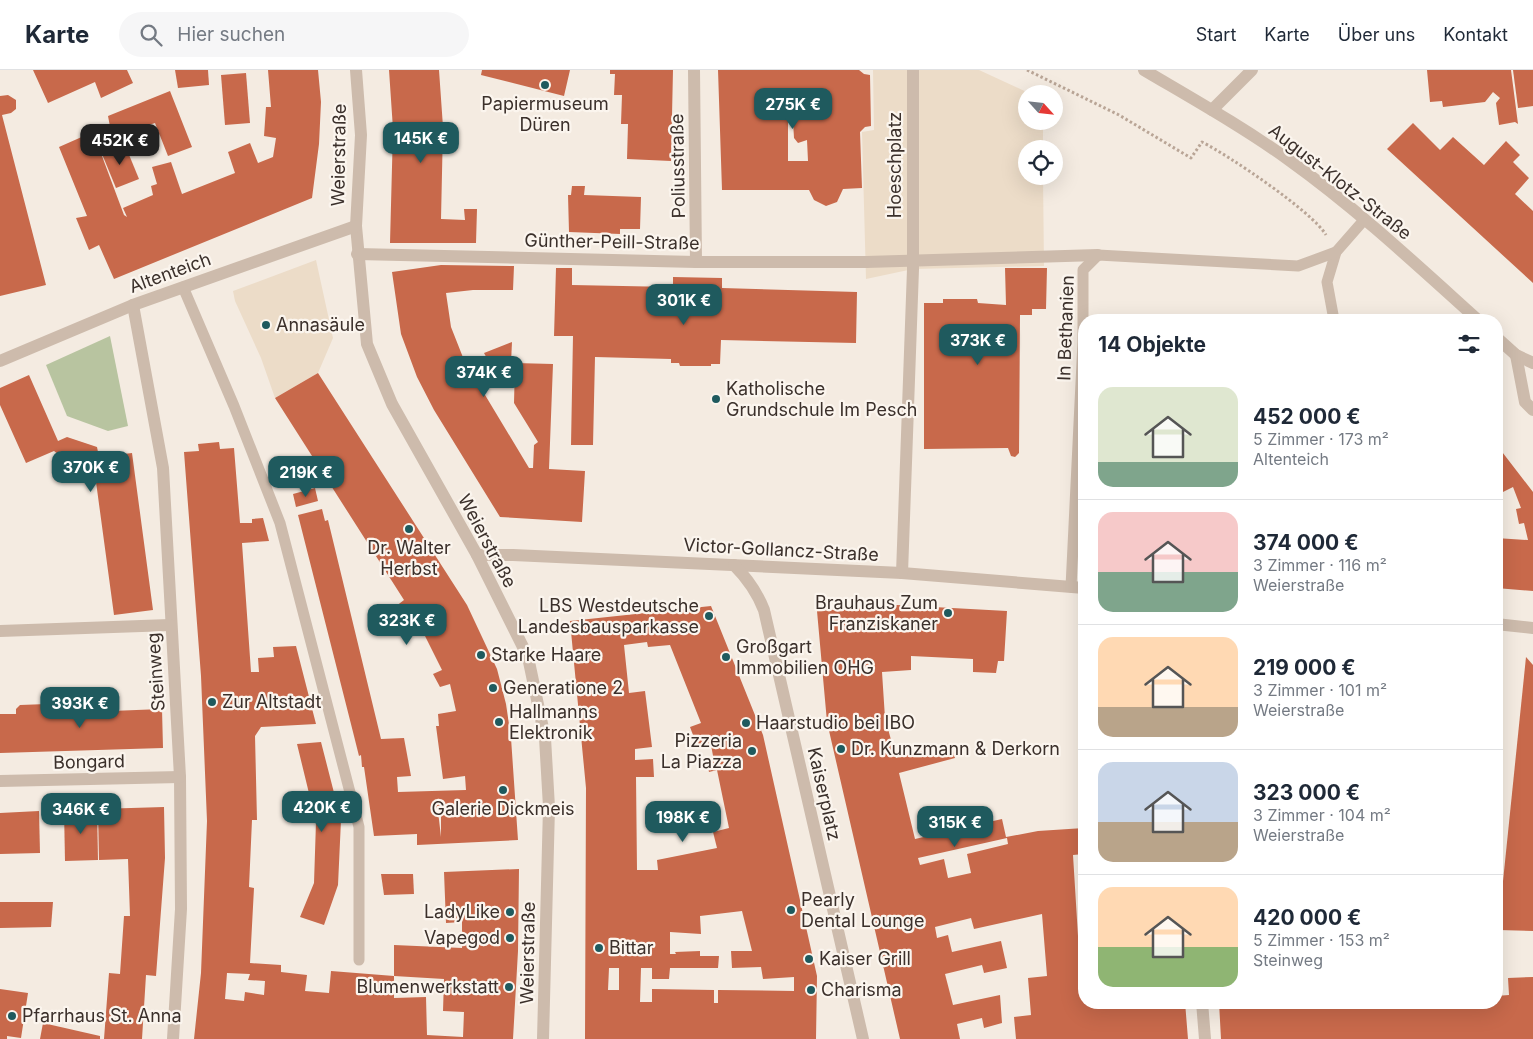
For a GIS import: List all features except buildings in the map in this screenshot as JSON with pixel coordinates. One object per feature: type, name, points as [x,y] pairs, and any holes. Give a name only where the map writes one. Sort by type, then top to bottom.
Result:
[{"type":"street","name":"Weierstraße","points":[[356,70],[361,135],[356,226],[357,254],[367,344],[392,404],[477,555],[528,657],[545,738],[549,807],[543,1039]]},
{"type":"street","name":"Poliusstraße","points":[[694,70],[696,262]]},
{"type":"street","name":"Hoeschplatz","points":[[902,573],[913,265],[913,70]]},
{"type":"street","name":"August-Klotz-Straße","points":[[1144,70],[1212,110],[1289,160],[1364,220],[1471,314]]},
{"type":"street","points":[[1212,110],[1252,70]]},
{"type":"street","name":"Altenteich","points":[[0,361],[133,305],[356,226]]},
{"type":"street","name":"Günther-Peill-Straße","points":[[357,254],[696,262],[866,262],[913,265]]},
{"type":"street","points":[[913,265],[1098,255]]},
{"type":"street","name":"Steinweg","points":[[133,305],[162,468],[180,777],[181,909],[173,1039]]},
{"type":"street","points":[[1503,343],[1516,355],[1533,363]]},
{"type":"street","points":[[1516,355],[1525,402],[1533,410]]},
{"type":"street","name":"Victor-Gollancz-Straße","points":[[477,555],[513,555],[902,573],[1078,588]]},
{"type":"street","name":"Kaiserplatz","points":[[734,565],[749,580],[759,596],[764,610],[863,1039]]},
{"type":"street","points":[[0,631],[170,625]]},
{"type":"street","points":[[1503,625],[1533,628]]},
{"type":"street","name":"Bongard","points":[[0,781],[180,777]]},
{"type":"street","points":[[1203,1009],[1205,1039]]},
{"type":"lane","points":[[1333,314],[1327,282],[1336,252],[1364,220]]},
{"type":"lane","points":[[1098,255],[1298,266],[1336,252]]},
{"type":"lane","name":"In Bethanien","points":[[1083,314],[1083,270],[1098,255]]},
{"type":"lane","points":[[183,287],[234,406],[282,533],[358,827],[359,960]]},
{"type":"lane","name":"In Bethanien","points":[[1071,587],[1078,453]]},
{"type":"path","points":[[1027,70],[1119,115],[1191,158],[1202,142],[1220,151],[1295,205],[1323,230],[1336,252]]},
{"type":"green space","points":[[110,336],[128,426],[108,431],[67,416],[46,365]]},
{"type":"shaded area","points":[[873,70],[979,70],[1018,88],[1018,130],[1043,130],[1043,140],[1018,140],[1018,185],[1043,185],[1044,266],[913,269],[866,279],[862,132],[874,130]]},
{"type":"shaded area","points":[[316,260],[333,338],[318,373],[275,398],[261,358],[235,301],[233,291]]},
{"type":"place","name":"Papiermuseum Düren","points":[[545,85]]},
{"type":"place","name":"Annasäule","points":[[266,325]]},
{"type":"place","name":"Katholische Grundschule Im Pesch","points":[[716,399]]},
{"type":"place","name":"Dr. Walter Herbst","points":[[409,529]]},
{"type":"place","name":"Brauhaus Zum Franziskaner","points":[[948,613]]},
{"type":"place","name":"LBS Westdeutsche Landesbausparkasse","points":[[709,616]]},
{"type":"place","name":"Starke Haare","points":[[481,655]]},
{"type":"place","name":"Großgart Immobilien OHG","points":[[726,657]]},
{"type":"place","name":"Generatione 2","points":[[493,688]]},
{"type":"place","name":"Zur Altstadt","points":[[212,702]]},
{"type":"place","name":"Hallmanns Elektronik","points":[[499,722]]},
{"type":"place","name":"Haarstudio bei IBO","points":[[746,723]]},
{"type":"place","name":"Dr. Kunzmann & Derkorn","points":[[841,749]]},
{"type":"place","name":"Pizzeria La Piazza","points":[[752,751]]},
{"type":"place","name":"Galerie Dickmeis","points":[[503,790]]},
{"type":"place","name":"Pearly Dental Lounge","points":[[791,910]]},
{"type":"place","name":"LadyLike","points":[[510,912]]},
{"type":"place","name":"Vapegod","points":[[510,938]]},
{"type":"place","name":"Bittar","points":[[599,948]]},
{"type":"place","name":"Kaiser Grill","points":[[809,959]]},
{"type":"place","name":"Blumenwerkstatt","points":[[509,987]]},
{"type":"place","name":"Charisma","points":[[811,990]]},
{"type":"place","name":"Pfarrhaus St. Anna","points":[[12,1016]]}]
